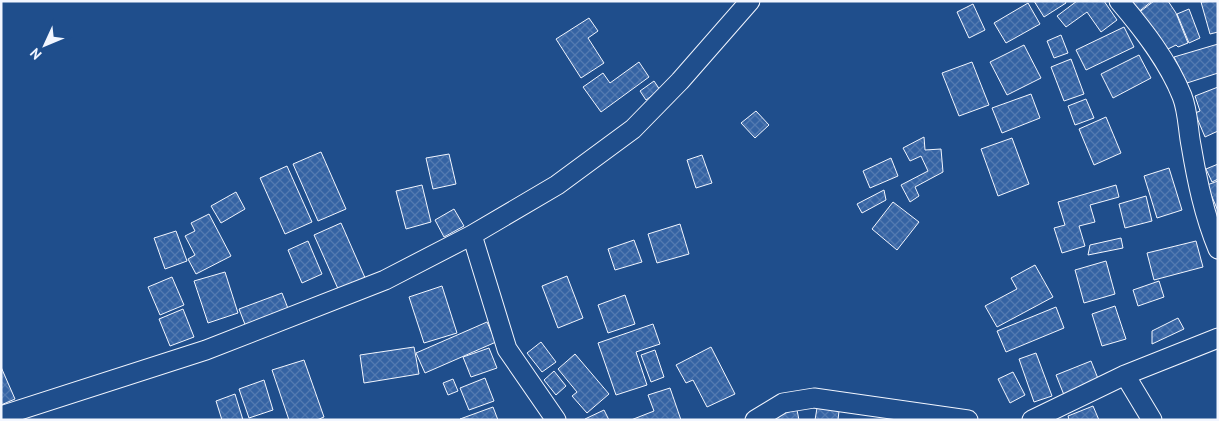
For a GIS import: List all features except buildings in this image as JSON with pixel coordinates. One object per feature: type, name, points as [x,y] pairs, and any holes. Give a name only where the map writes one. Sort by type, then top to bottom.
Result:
[{"type":"street","points":[[1,416],[206,350],[385,280],[472,235],[557,185],[632,129],[680,81],[750,1]]},
{"type":"street","points":[[1119,1],[1169,68],[1183,98],[1201,198],[1210,230],[1218,249]]},
{"type":"street","points":[[472,235],[507,349],[556,420]]},
{"type":"street","points":[[1032,420],[1125,375],[1218,338]]},
{"type":"street","points":[[1125,375],[1152,420]]},
{"type":"street","points":[[755,420],[783,403],[814,398],[968,420]]}]
